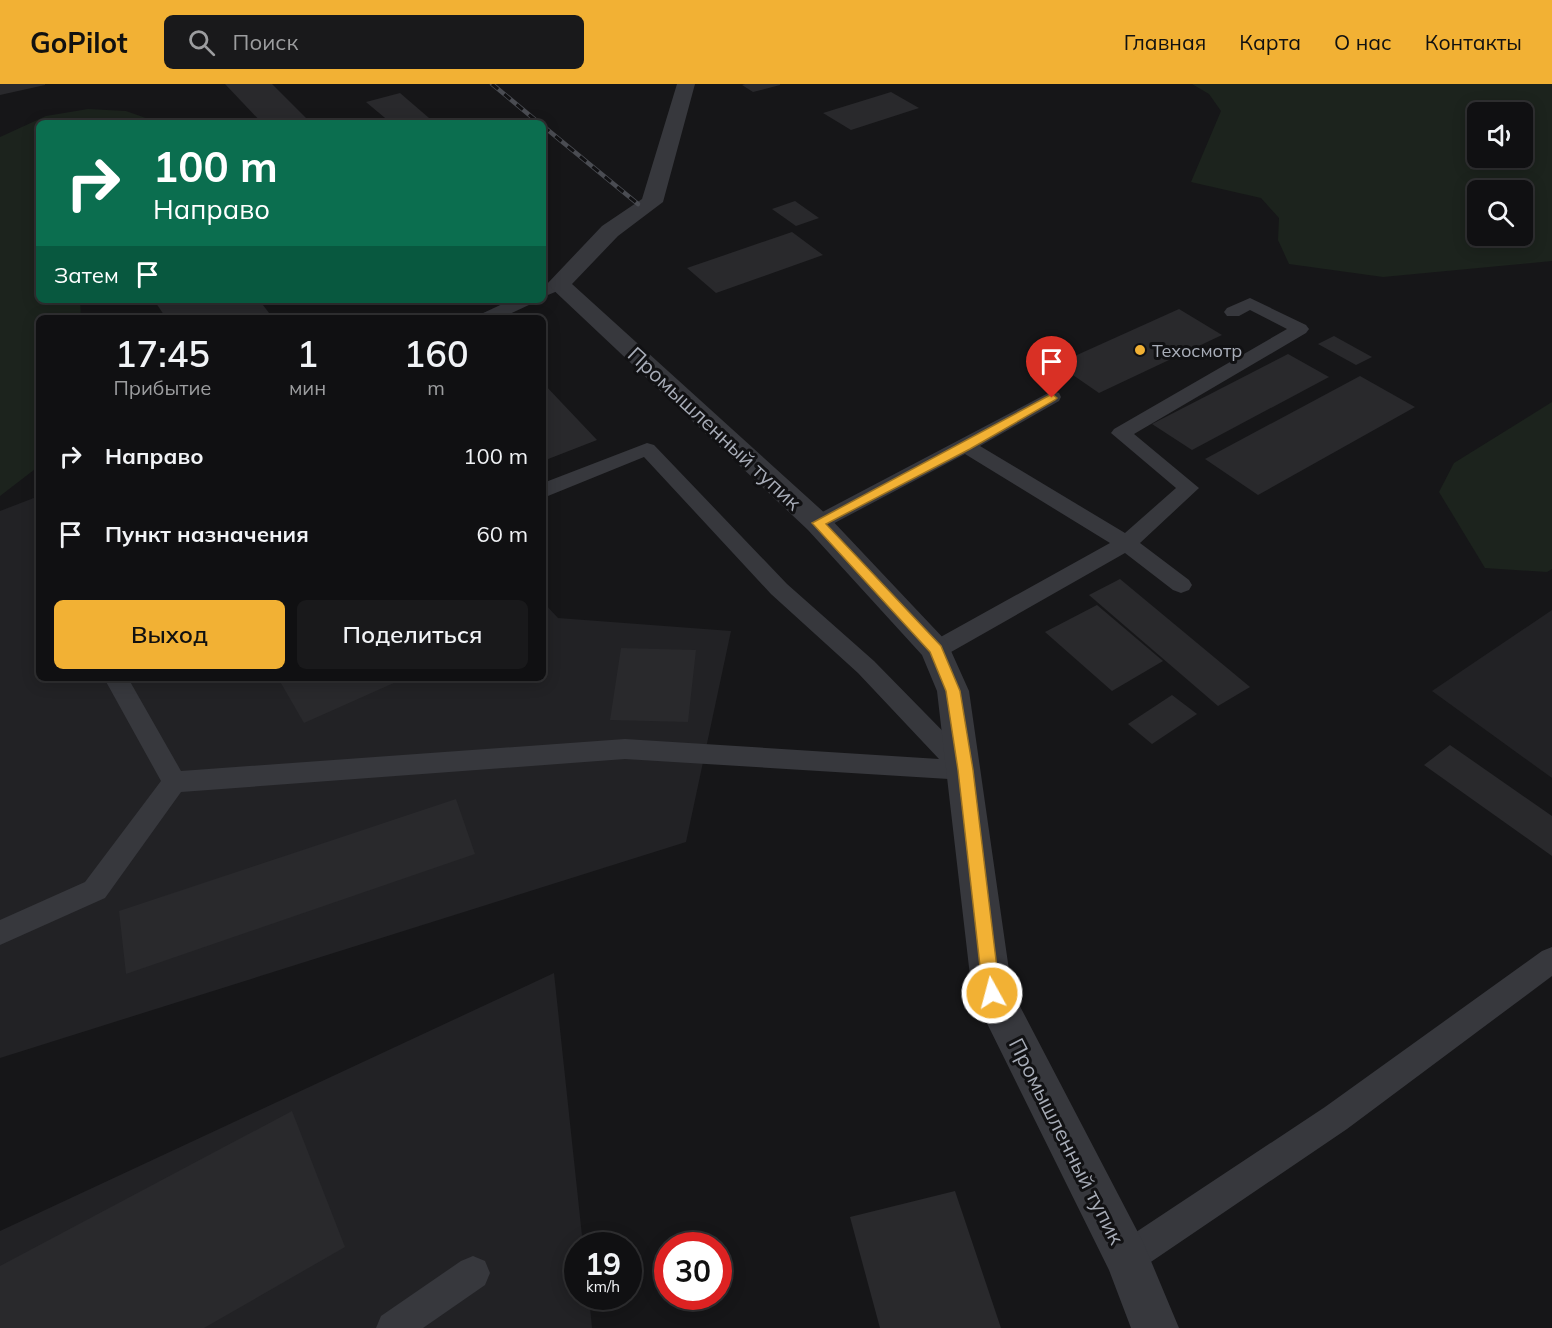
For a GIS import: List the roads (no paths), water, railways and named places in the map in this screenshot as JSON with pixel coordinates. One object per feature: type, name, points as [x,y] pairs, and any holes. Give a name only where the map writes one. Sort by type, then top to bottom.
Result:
[{"type":"street","name":"Промышленный тупик","points":[[686,84],[651,202],[610,231],[551,288],[818,523],[936,650],[953,691],[992,993],[1127,1257],[1155,1328]]},
{"type":"lane","points":[[493,315],[519,303]]},
{"type":"lane","points":[[936,650],[1126,543],[1190,488],[1121,433],[1300,329],[1250,303],[1233,312]]},
{"type":"lane","points":[[818,523],[966,446],[1052,398]]},
{"type":"lane","points":[[966,446],[1126,543],[1181,585]]},
{"type":"lane","points":[[546,490],[647,448],[779,589],[866,667],[965,770]]},
{"type":"lane","points":[[118,681],[174,782]]},
{"type":"lane","points":[[0,933],[94,890],[174,782],[625,749],[965,770]]},
{"type":"lane","points":[[1127,1257],[1336,1118],[1552,960]]},
{"type":"lane","points":[[393,1328],[473,1273]]},
{"type":"railway","points":[[492,84],[535,120]]},
{"type":"railway","points":[[546,128],[638,204]]},
{"type":"place","name":"Техосмотр","points":[[1140,350]]}]
